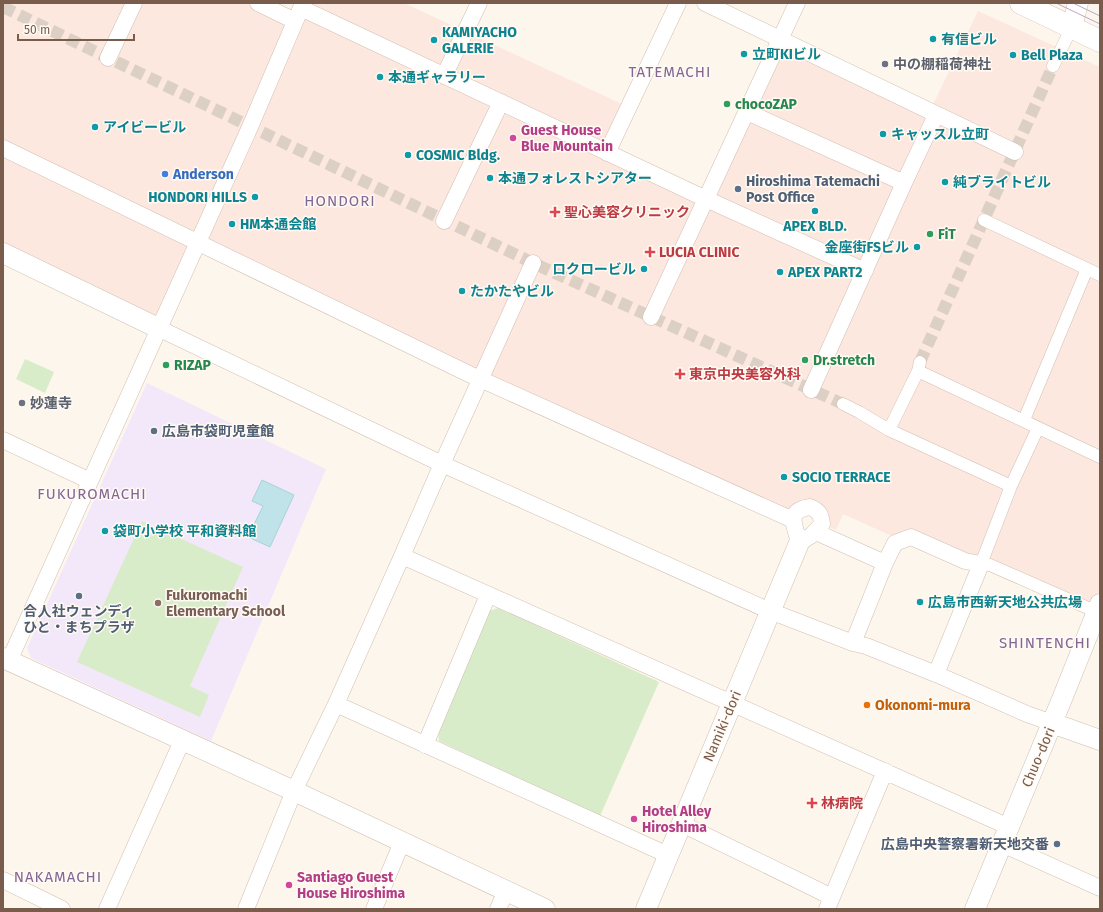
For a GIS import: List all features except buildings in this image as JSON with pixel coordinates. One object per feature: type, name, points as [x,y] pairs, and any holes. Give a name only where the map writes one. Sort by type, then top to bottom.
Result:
[{"type":"main road","points":[[1021,3],[1100,40]]},
{"type":"street","points":[[108,58],[134,3]]},
{"type":"street","points":[[258,3],[300,10],[501,102],[706,199],[865,271]]},
{"type":"street","points":[[444,76],[479,3]]},
{"type":"street","points":[[607,153],[678,3]]},
{"type":"street","points":[[705,3],[1015,152]]},
{"type":"street","points":[[651,317],[797,3]]},
{"type":"street","points":[[1053,66],[1072,27],[1078,3]]},
{"type":"street","points":[[300,10],[250,127],[90,481],[5,664],[294,791],[545,909]]},
{"type":"street","points":[[444,221],[501,102]]},
{"type":"street","points":[[746,112],[904,183]]},
{"type":"street","points":[[811,390],[936,115]]},
{"type":"street","points":[[3,148],[480,379],[793,520]]},
{"type":"street","points":[[984,220],[1100,275]]},
{"type":"street","points":[[3,253],[442,464],[770,611],[853,643],[866,646],[936,674],[1027,714],[1100,740]]},
{"type":"street","points":[[246,909],[294,791],[336,704],[533,263]]},
{"type":"street","points":[[1024,420],[1087,269]]},
{"type":"street","points":[[889,430],[919,367],[1038,428],[1100,456]]},
{"type":"street","points":[[843,404],[889,430],[1011,486]]},
{"type":"street","points":[[936,674],[1011,486],[1038,428]]},
{"type":"street","points":[[3,440],[90,481]]},
{"type":"street","points":[[810,507],[818,511],[822,517],[822,524],[816,532],[799,543],[793,520],[795,514],[801,509],[810,507]]},
{"type":"street","points":[[816,532],[885,563]]},
{"type":"street","points":[[853,643],[885,563],[895,543],[911,537],[965,561],[990,566],[1098,608]]},
{"type":"street","name":"Namiki-dori","points":[[646,909],[799,543]]},
{"type":"street","points":[[402,556],[885,771],[1100,888]]},
{"type":"street","points":[[425,745],[488,595]]},
{"type":"street","name":"Chuo-dori","points":[[976,909],[1098,608]]},
{"type":"street","points":[[336,704],[668,855]]},
{"type":"street","points":[[108,909],[182,741]]},
{"type":"street","points":[[682,824],[829,903],[885,771]]},
{"type":"street","points":[[374,909],[402,842]]},
{"type":"street","points":[[3,880],[62,909]]},
{"type":"street","points":[[498,909],[506,891]]},
{"type":"shaded area","points":[[3,3],[255,3],[290,20],[297,3],[404,3],[624,105],[604,147],[711,199],[783,44],[928,115],[978,11],[1100,67],[1100,611],[914,530],[894,537],[843,514],[836,530],[827,526],[823,506],[812,500],[790,511],[472,370],[197,237],[155,321],[3,248]]},
{"type":"shaded area","name":"Fukuromachi Elementary School","points":[[147,383],[326,469],[211,741],[31,658],[27,648]]},
{"type":"green space","points":[[25,359],[54,372],[45,393],[16,379]]},
{"type":"green space","points":[[142,521],[243,567],[190,686],[209,695],[200,717],[77,662]]},
{"type":"green space","points":[[498,608],[659,682],[600,816],[439,741],[438,732],[489,611]]},
{"type":"water","points":[[262,480],[294,495],[270,547],[248,537],[263,506],[252,501]]},
{"type":"tunnel","points":[[3,7],[533,263],[843,404]]},
{"type":"tunnel","points":[[920,362],[1053,66]]},
{"type":"tram line","points":[[1056,3],[1100,24]]},
{"type":"tram line","points":[[1073,3],[1100,16]]},
{"type":"place","name":"有信ビル","points":[[933,39]]},
{"type":"place","name":"KAMIYACHO GALERIE","points":[[434,40]]},
{"type":"place","name":"立町KIビル","points":[[744,54]]},
{"type":"place","name":"Bell Plaza","points":[[1013,55]]},
{"type":"place","name":"中の棚稲荷神社","points":[[885,64]]},
{"type":"place","name":"本通ギャラリー","points":[[380,77]]},
{"type":"place","name":"chocoZAP","points":[[727,104]]},
{"type":"place","name":"アイビービル","points":[[95,127]]},
{"type":"place","name":"キャッスル立町","points":[[883,134]]},
{"type":"place","name":"Guest House Blue Mountain","points":[[513,138]]},
{"type":"place","name":"COSMIC Bldg.","points":[[408,155]]},
{"type":"place","name":"Anderson","points":[[165,174]]},
{"type":"place","name":"本通フォレストシアター","points":[[490,178]]},
{"type":"place","name":"純ブライトビル","points":[[945,182]]},
{"type":"place","name":"Hiroshima Tatemachi Post Office","points":[[738,189]]},
{"type":"place","name":"HONDORI HILLS","points":[[255,197]]},
{"type":"place","name":"APEX BLD.","points":[[815,211]]},
{"type":"place","name":"聖心美容クリニック","points":[[555,212]]},
{"type":"place","name":"HM本通会館","points":[[232,224]]},
{"type":"place","name":"FiT","points":[[930,234]]},
{"type":"place","name":"金座街FSビル","points":[[917,247]]},
{"type":"place","name":"LUCIA CLINIC","points":[[650,252]]},
{"type":"place","name":"ロクロービル","points":[[644,269]]},
{"type":"place","name":"APEX PART2","points":[[780,272]]},
{"type":"place","name":"たかたやビル","points":[[462,291]]},
{"type":"place","name":"Dr.stretch","points":[[805,360]]},
{"type":"place","name":"RIZAP","points":[[166,365]]},
{"type":"place","name":"東京中央美容外科","points":[[680,374]]},
{"type":"place","name":"妙蓮寺","points":[[22,403]]},
{"type":"place","name":"広島市袋町児童館","points":[[154,431]]},
{"type":"place","name":"SOCIO TERRACE","points":[[784,477]]},
{"type":"place","name":"袋町小学校 平和資料館","points":[[105,531]]},
{"type":"place","name":"合人社ウェンディ ひと・まちプラザ","points":[[79,596]]},
{"type":"place","name":"広島市西新天地公共広場","points":[[920,602]]},
{"type":"place","name":"Fukuromachi Elementary School","points":[[158,603]]},
{"type":"place","name":"Okonomi-mura","points":[[867,705]]},
{"type":"place","name":"林病院","points":[[812,803]]},
{"type":"place","name":"Hotel Alley Hiroshima","points":[[634,819]]},
{"type":"place","name":"広島中央警察署新天地交番","points":[[1057,844]]},
{"type":"place","name":"Santiago Guest House Hiroshima","points":[[289,885]]},
{"type":"district","name":"TATEMACHI","points":[[670,72]]},
{"type":"district","name":"HONDORI","points":[[340,201]]},
{"type":"district","name":"FUKUROMACHI","points":[[92,494]]},
{"type":"district","name":"SHINTENCHI","points":[[1045,643]]},
{"type":"district","name":"NAKAMACHI","points":[[58,877]]}]
